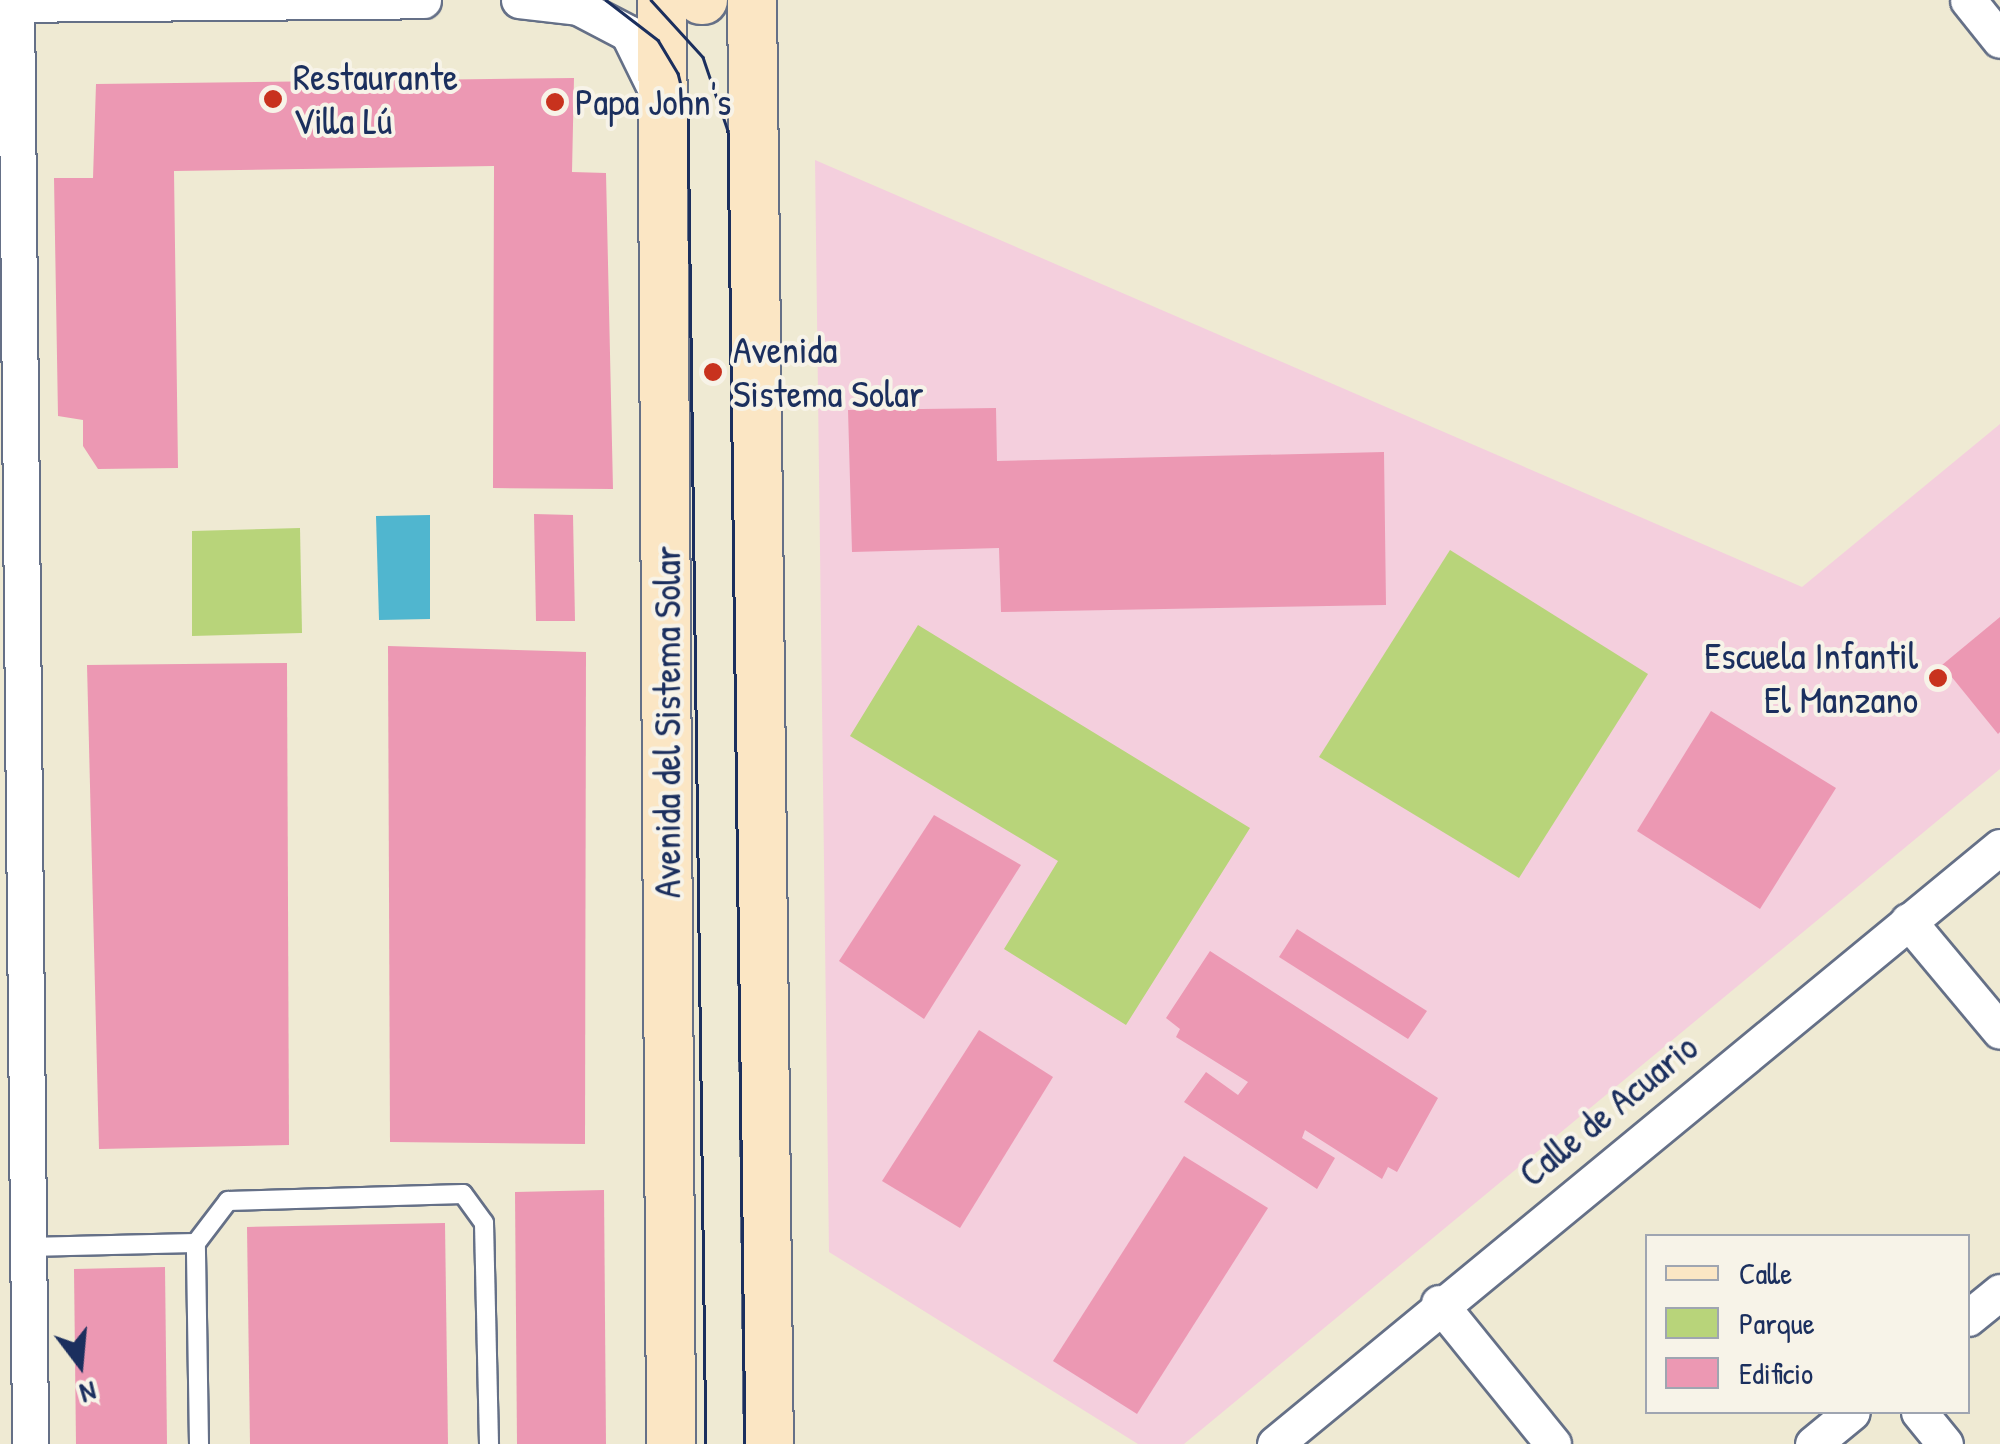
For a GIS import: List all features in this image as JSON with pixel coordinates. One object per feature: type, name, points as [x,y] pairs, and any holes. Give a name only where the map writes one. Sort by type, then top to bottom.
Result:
[{"type":"street","points":[[30,1444],[10,3],[424,0]]},
{"type":"street","points":[[519,0],[578,7],[628,33],[650,68],[664,114]]},
{"type":"street","name":"Avenida del Sistema Solar","points":[[662,0],[671,1444]]},
{"type":"street","points":[[752,0],[770,1444]]},
{"type":"street","points":[[1979,4],[2000,40]]},
{"type":"street","name":"Calle de Acuario","points":[[1275,1444],[1439,1303],[2000,847]]},
{"type":"street","points":[[1908,921],[2000,1031]]},
{"type":"street","points":[[1970,1316],[2000,1292]]},
{"type":"street","points":[[1439,1303],[1553,1444]]},
{"type":"street","points":[[1812,1444],[1850,1414]]},
{"type":"street","points":[[1921,1414],[1945,1444]]},
{"type":"lane","points":[[199,1444],[196,1243],[228,1201],[463,1194],[484,1223],[488,1444]]},
{"type":"lane","points":[[27,1246],[196,1243]]},
{"type":"shaded area","points":[[815,160],[1802,587],[2000,424],[2000,769],[1184,1444],[1138,1444],[829,1252]]},
{"type":"green space","points":[[300,528],[302,633],[192,636],[192,531]]},
{"type":"green space","points":[[1450,550],[1648,674],[1519,878],[1319,757]]},
{"type":"green space","points":[[918,625],[1250,828],[1126,1025],[1004,949],[1058,861],[850,736]]},
{"type":"water","points":[[430,515],[430,619],[379,620],[376,516]]},
{"type":"building","points":[[574,78],[572,172],[606,173],[613,489],[493,488],[494,166],[174,171],[178,468],[98,469],[83,446],[83,420],[58,416],[54,178],[93,178],[96,84]]},
{"type":"building","points":[[996,408],[997,461],[1384,452],[1386,605],[1001,612],[999,548],[852,552],[848,410]]},
{"type":"building","points":[[534,514],[573,515],[575,621],[536,621]]},
{"type":"building","points":[[2000,617],[2000,732],[1998,734],[1942,665]]},
{"type":"building","points":[[388,646],[586,652],[585,1144],[390,1142]]},
{"type":"building","points":[[287,663],[289,1145],[99,1149],[87,665]]},
{"type":"building","points":[[1711,711],[1836,788],[1760,909],[1637,831]]},
{"type":"building","points":[[934,815],[1021,865],[924,1019],[839,961]]},
{"type":"building","points":[[1297,929],[1427,1011],[1408,1039],[1279,957]]},
{"type":"building","points":[[1210,951],[1438,1098],[1397,1172],[1388,1167],[1382,1179],[1305,1130],[1302,1138],[1335,1158],[1317,1189],[1184,1102],[1206,1072],[1238,1095],[1248,1082],[1176,1037],[1180,1029],[1166,1018]]},
{"type":"building","points":[[979,1030],[1053,1077],[960,1228],[882,1181]]},
{"type":"building","points":[[1184,1156],[1268,1208],[1137,1414],[1053,1361]]},
{"type":"building","points":[[604,1190],[606,1444],[517,1444],[515,1192]]},
{"type":"building","points":[[445,1223],[448,1444],[250,1444],[247,1227]]},
{"type":"building","points":[[165,1267],[167,1444],[76,1444],[74,1269]]},
{"type":"tram line","points":[[606,0],[658,40],[678,73],[688,113],[706,1444]]},
{"type":"tram line","points":[[651,0],[703,57],[728,131],[745,1444]]},
{"type":"place","name":"Restaurante Villa Lú","points":[[273,99]]},
{"type":"place","name":"Papa John's","points":[[555,102]]},
{"type":"place","name":"Avenida Sistema Solar","points":[[713,372]]},
{"type":"place","name":"Escuela Infantil El Manzano","points":[[1938,678]]}]
